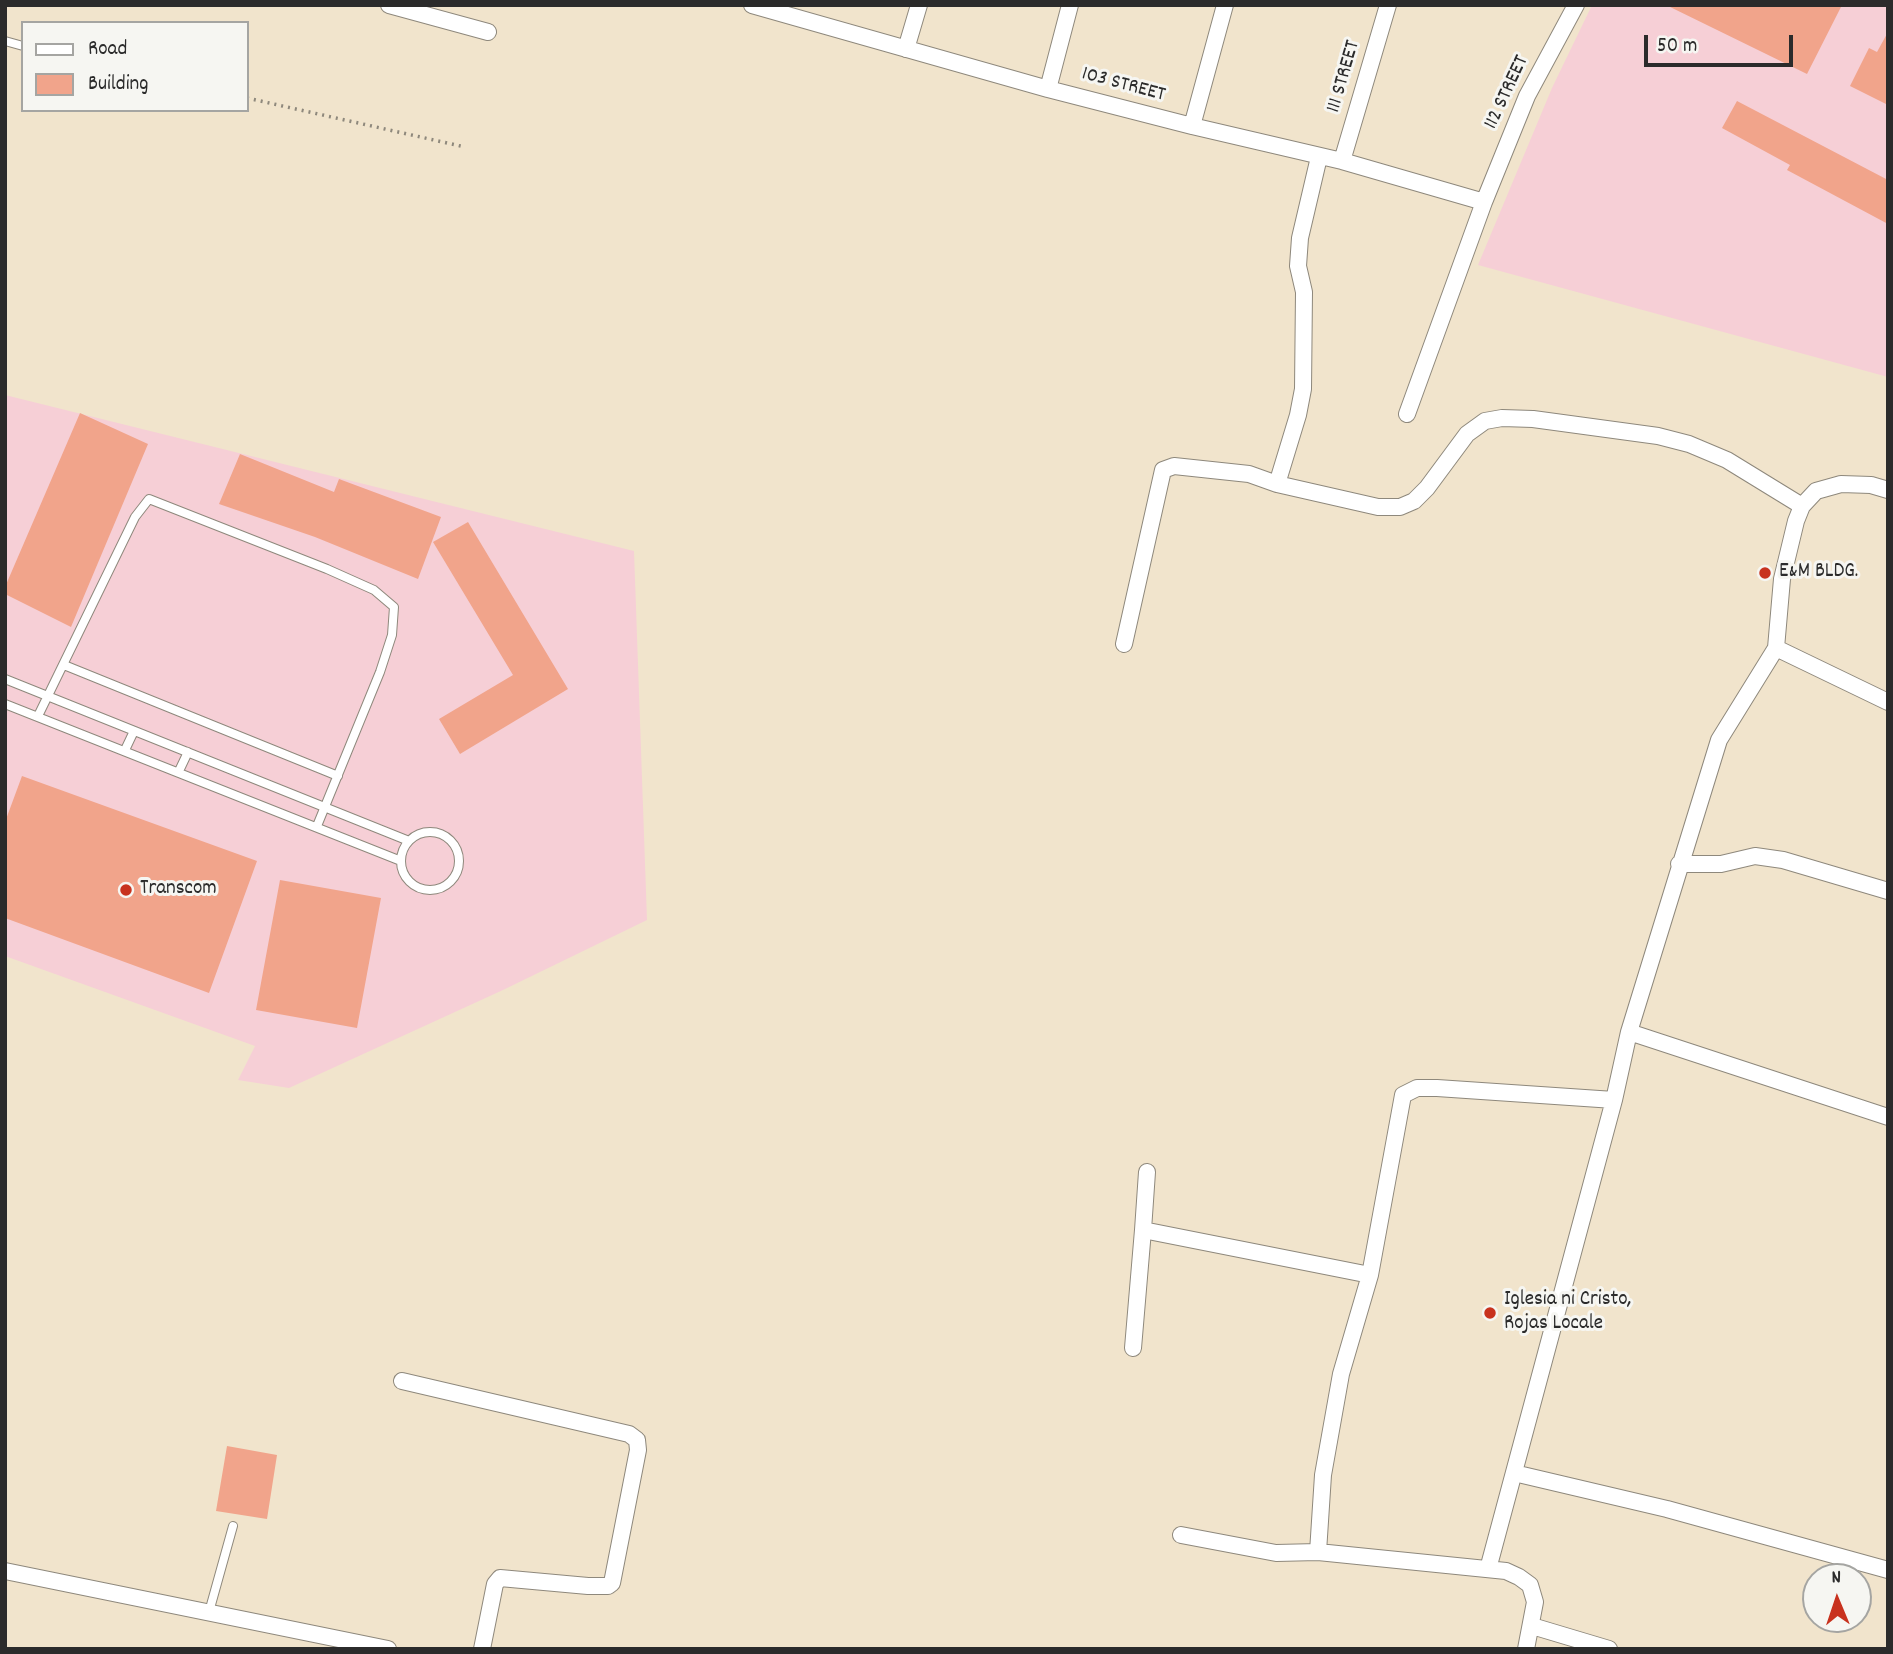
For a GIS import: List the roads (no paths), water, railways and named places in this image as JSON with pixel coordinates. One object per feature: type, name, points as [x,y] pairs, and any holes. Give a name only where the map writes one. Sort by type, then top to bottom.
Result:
[{"type":"street","points":[[389,5],[488,32]]},
{"type":"street","points":[[906,49],[919,5]]},
{"type":"street","points":[[1048,89],[1070,5]]},
{"type":"street","points":[[1192,126],[1225,5]]},
{"type":"street","name":"111 STREET","points":[[1342,161],[1388,5]]},
{"type":"street","name":"112 STREET","points":[[1408,414],[1484,202],[1527,96],[1576,5]]},
{"type":"street","name":"103 STREET","points":[[760,6],[1048,89],[1342,161],[1484,202]]},
{"type":"street","points":[[1277,484],[1298,415],[1303,388],[1304,292],[1298,266],[1300,238],[1319,157]]},
{"type":"street","points":[[1124,644],[1163,470],[1174,466],[1249,474],[1277,484],[1378,508],[1400,507],[1414,500],[1427,488],[1467,434],[1485,421],[1502,418],[1533,419],[1658,436],[1689,444],[1727,460],[1802,506]]},
{"type":"street","points":[[1488,1569],[1614,1100],[1629,1032],[1718,740],[1776,648],[1786,558],[1802,506],[1816,491],[1841,484],[1871,485],[1888,491]]},
{"type":"street","points":[[1776,648],[1888,702]]},
{"type":"street","points":[[1679,864],[1721,864],[1755,856],[1783,860],[1888,891]]},
{"type":"street","points":[[1629,1032],[1888,1117]]},
{"type":"street","points":[[1318,1552],[1323,1475],[1341,1374],[1370,1275],[1403,1095],[1417,1088],[1437,1088],[1614,1100]]},
{"type":"street","points":[[1133,1348],[1147,1172]]},
{"type":"street","points":[[1143,1230],[1370,1275]]},
{"type":"street","points":[[402,1381],[629,1434],[637,1440],[638,1450],[612,1583],[607,1586],[588,1586],[500,1578],[495,1584],[482,1649]]},
{"type":"street","points":[[1514,1473],[1667,1509],[1888,1570]]},
{"type":"street","points":[[1181,1535],[1276,1553],[1318,1552],[1506,1571],[1530,1585],[1535,1602],[1526,1649]]},
{"type":"street","points":[[5,1571],[388,1649]]},
{"type":"street","points":[[1532,1626],[1609,1649]]},
{"type":"lane","points":[[38,716],[135,517],[149,499],[357,581],[374,590],[394,607],[392,635],[317,826]]},
{"type":"lane","points":[[64,665],[338,776]]},
{"type":"lane","points":[[5,679],[409,841]]},
{"type":"lane","points":[[5,704],[401,861]]},
{"type":"lane","points":[[125,750],[134,731]]},
{"type":"lane","points":[[179,771],[188,752]]},
{"type":"lane","points":[[432,832],[444,835],[452,841],[458,853],[459,865],[452,880],[438,889],[416,887],[408,880],[401,861],[403,849],[409,841],[419,834],[432,832]]},
{"type":"lane","points":[[209,1612],[233,1525]]},
{"type":"place","name":"E&M BLDG.","points":[[1765,573]]},
{"type":"place","name":"Transcom","points":[[126,890]]},
{"type":"place","name":"Iglesia ni Cristo, Rojas Locale","points":[[1490,1313]]}]
